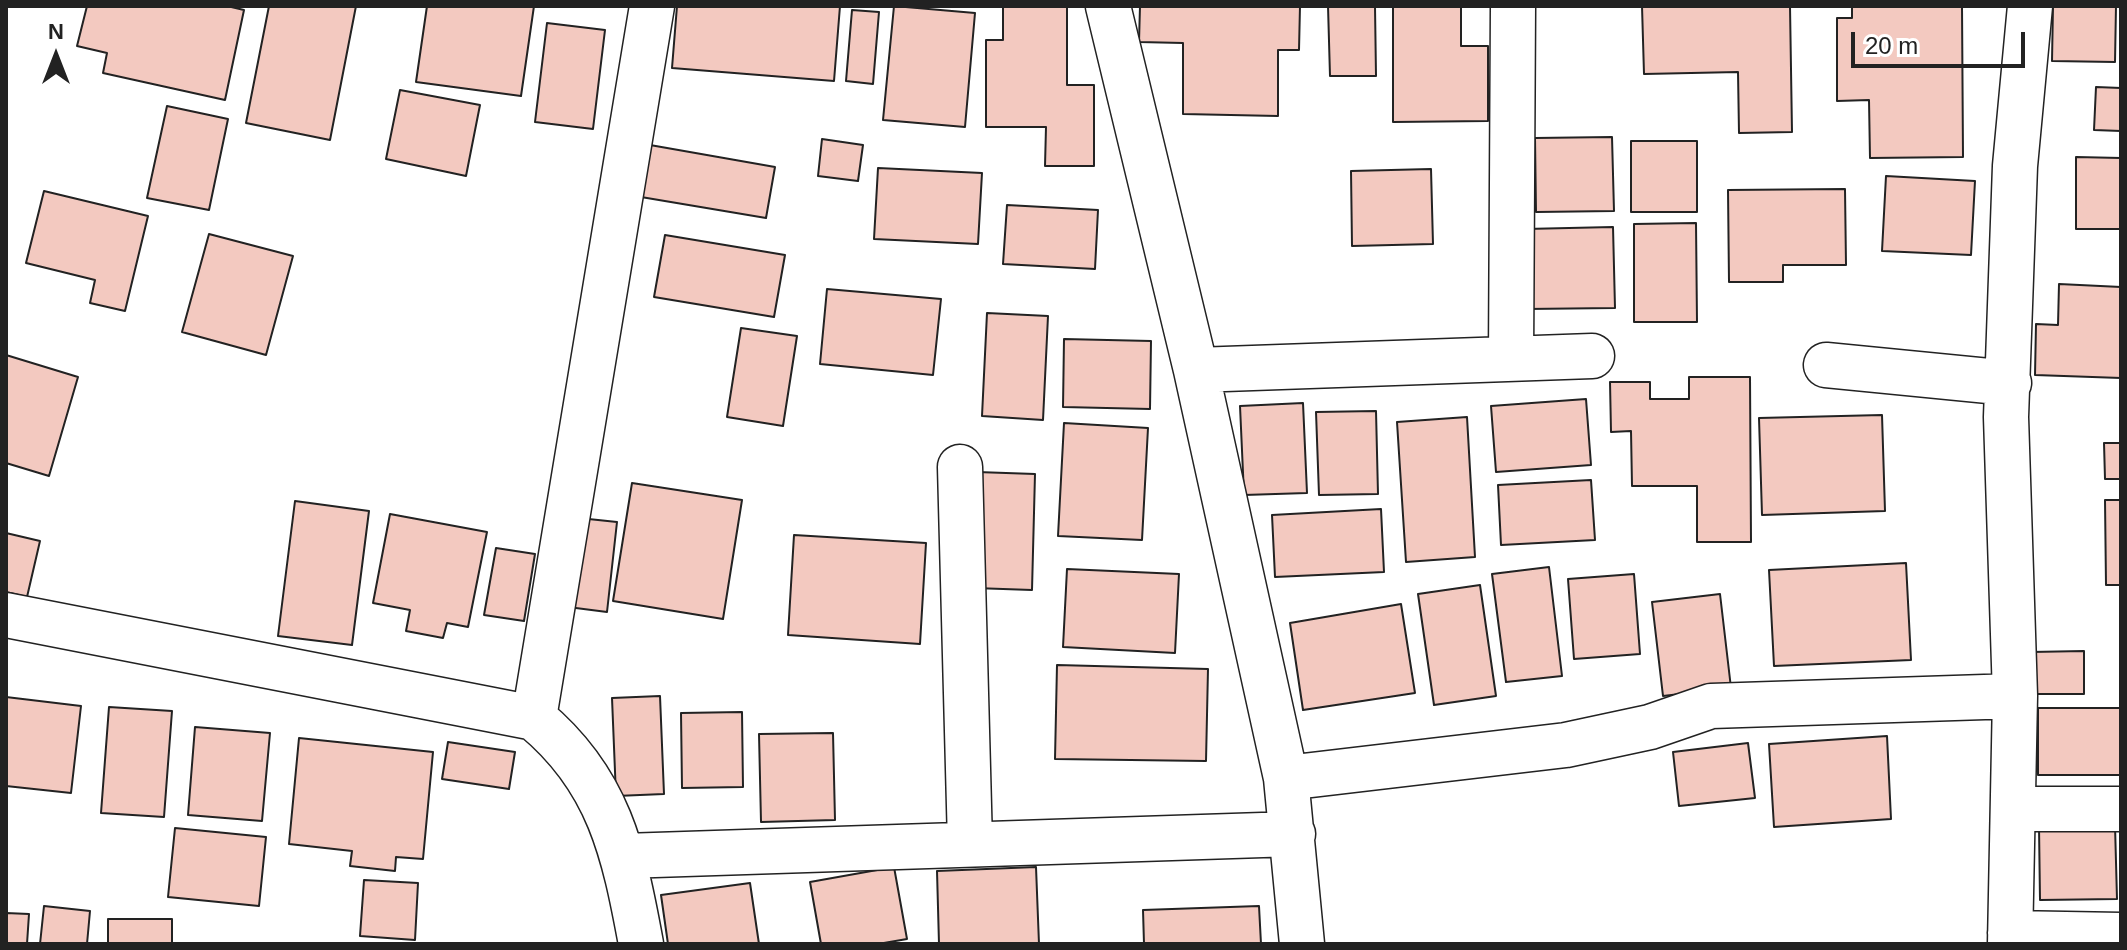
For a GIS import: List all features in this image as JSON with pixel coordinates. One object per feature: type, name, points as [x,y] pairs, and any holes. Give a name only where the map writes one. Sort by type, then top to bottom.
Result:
[{"type":"street","points":[[534,718],[652,6]]},
{"type":"street","points":[[1108,6],[1196,370],[1286,778],[1302,944]]},
{"type":"street","points":[[1511,359],[1513,6]]},
{"type":"street","points":[[2030,6],[2015,166],[2006,417],[2015,696],[2010,938],[2121,935]]},
{"type":"street","points":[[1196,370],[1592,356]]},
{"type":"street","points":[[1826,365],[2009,383]]},
{"type":"street","points":[[960,467],[970,844]]},
{"type":"street","points":[[6,615],[534,718],[564,743],[595,785],[624,856],[641,944]]},
{"type":"street","points":[[1286,778],[1566,745],[1650,727],[1711,706],[2015,696]]},
{"type":"street","points":[[2013,809],[2121,809]]},
{"type":"street","points":[[624,856],[1293,834]]},
{"type":"building","points":[[87,6],[227,6],[244,10],[225,100],[103,73],[107,53],[77,46]]},
{"type":"building","points":[[269,6],[356,6],[330,140],[246,123]]},
{"type":"building","points":[[427,6],[534,6],[521,96],[416,82]]},
{"type":"building","points":[[677,6],[840,6],[834,81],[672,68]]},
{"type":"building","points":[[894,6],[975,13],[965,127],[883,120]]},
{"type":"building","points":[[1003,6],[1067,6],[1067,85],[1094,85],[1094,166],[1045,166],[1046,127],[986,127],[986,40],[1003,40]]},
{"type":"building","points":[[1140,6],[1300,6],[1299,50],[1278,50],[1278,116],[1183,114],[1183,43],[1139,42]]},
{"type":"building","points":[[1328,6],[1375,6],[1376,76],[1330,76]]},
{"type":"building","points":[[1393,6],[1461,6],[1461,46],[1488,46],[1488,121],[1393,122]]},
{"type":"building","points":[[1642,6],[1790,6],[1792,132],[1739,133],[1738,72],[1644,74]]},
{"type":"building","points":[[1852,6],[1962,6],[1963,157],[1870,158],[1869,100],[1837,101],[1837,18],[1852,18]]},
{"type":"building","points":[[2053,6],[2116,6],[2115,62],[2052,61]]},
{"type":"building","points":[[852,10],[879,12],[873,84],[846,81]]},
{"type":"building","points":[[547,23],[605,30],[593,129],[535,122]]},
{"type":"building","points":[[2096,87],[2121,88],[2121,131],[2094,130]]},
{"type":"building","points":[[400,90],[480,105],[466,176],[386,159]]},
{"type":"building","points":[[167,106],[228,119],[209,210],[147,198]]},
{"type":"building","points":[[1612,137],[1614,211],[1536,212],[1535,138]]},
{"type":"building","points":[[822,139],[863,145],[858,181],[818,176]]},
{"type":"building","points":[[1631,141],[1697,141],[1697,212],[1631,212]]},
{"type":"building","points":[[650,145],[775,167],[766,218],[641,197]]},
{"type":"building","points":[[2076,157],[2121,158],[2121,229],[2076,229]]},
{"type":"building","points":[[878,168],[982,173],[978,244],[874,239]]},
{"type":"building","points":[[1431,169],[1433,244],[1352,246],[1351,171]]},
{"type":"building","points":[[1886,176],[1975,181],[1971,255],[1882,251]]},
{"type":"building","points":[[1845,189],[1846,265],[1783,265],[1783,282],[1729,282],[1728,190]]},
{"type":"building","points":[[44,191],[148,216],[125,311],[90,303],[95,280],[26,263]]},
{"type":"building","points":[[1007,205],[1098,210],[1095,269],[1003,264]]},
{"type":"building","points":[[1696,223],[1697,322],[1634,322],[1634,224]]},
{"type":"building","points":[[1613,227],[1615,308],[1526,309],[1525,229]]},
{"type":"building","points":[[209,234],[293,256],[266,355],[182,332]]},
{"type":"building","points":[[665,235],[785,255],[774,317],[654,297]]},
{"type":"building","points":[[2059,284],[2121,287],[2121,378],[2035,375],[2036,324],[2058,325]]},
{"type":"building","points":[[827,289],[941,299],[933,375],[820,364]]},
{"type":"building","points":[[987,313],[1048,316],[1043,420],[982,416]]},
{"type":"building","points":[[741,328],[797,336],[783,426],[727,417]]},
{"type":"building","points":[[1064,339],[1151,341],[1150,409],[1063,407]]},
{"type":"building","points":[[6,355],[78,377],[49,476],[6,463]]},
{"type":"building","points":[[1689,377],[1750,377],[1751,542],[1697,542],[1697,486],[1632,486],[1631,431],[1611,432],[1610,382],[1650,382],[1650,399],[1689,399]]},
{"type":"building","points":[[1586,399],[1591,465],[1496,472],[1491,406]]},
{"type":"building","points":[[1303,403],[1307,493],[1244,495],[1240,406]]},
{"type":"building","points":[[1376,411],[1378,494],[1319,495],[1316,412]]},
{"type":"building","points":[[1882,415],[1885,511],[1762,515],[1759,418]]},
{"type":"building","points":[[1467,417],[1475,557],[1406,562],[1397,422]]},
{"type":"building","points":[[1064,423],[1148,428],[1142,540],[1058,536]]},
{"type":"building","points":[[2104,443],[2121,443],[2121,479],[2105,479]]},
{"type":"building","points":[[977,472],[1035,474],[1032,590],[974,588]]},
{"type":"building","points":[[1591,480],[1595,540],[1501,545],[1498,485]]},
{"type":"building","points":[[632,483],[742,500],[723,619],[613,601]]},
{"type":"building","points":[[2105,500],[2121,500],[2121,585],[2106,585]]},
{"type":"building","points":[[295,501],[369,511],[352,645],[278,636]]},
{"type":"building","points":[[1381,509],[1384,572],[1275,577],[1272,515]]},
{"type":"building","points":[[390,514],[487,532],[468,627],[447,623],[443,638],[406,631],[410,610],[373,603]]},
{"type":"building","points":[[579,518],[617,522],[607,612],[568,607]]},
{"type":"building","points":[[6,533],[40,541],[27,597],[6,592]]},
{"type":"building","points":[[794,535],[926,543],[920,644],[788,635]]},
{"type":"building","points":[[496,548],[535,554],[524,621],[484,615]]},
{"type":"building","points":[[1906,563],[1911,660],[1774,666],[1769,570]]},
{"type":"building","points":[[1549,567],[1562,676],[1506,682],[1492,574]]},
{"type":"building","points":[[1067,569],[1179,574],[1175,653],[1063,647]]},
{"type":"building","points":[[1634,574],[1640,654],[1574,659],[1568,579]]},
{"type":"building","points":[[1480,585],[1496,696],[1434,705],[1418,594]]},
{"type":"building","points":[[1720,594],[1731,688],[1663,696],[1652,602]]},
{"type":"building","points":[[1401,604],[1415,693],[1303,710],[1290,623]]},
{"type":"building","points":[[2084,651],[2084,694],[2032,694],[2031,652]]},
{"type":"building","points":[[1057,665],[1208,669],[1206,761],[1055,759]]},
{"type":"building","points":[[660,696],[664,794],[616,796],[612,698]]},
{"type":"building","points":[[6,697],[81,706],[71,793],[6,786]]},
{"type":"building","points":[[109,707],[172,711],[164,817],[101,813]]},
{"type":"building","points":[[2038,708],[2121,708],[2121,775],[2038,775]]},
{"type":"building","points":[[742,712],[743,787],[682,788],[681,713]]},
{"type":"building","points":[[195,727],[270,733],[262,821],[188,815]]},
{"type":"building","points":[[833,733],[835,820],[761,822],[759,734]]},
{"type":"building","points":[[1887,736],[1891,819],[1774,827],[1769,744]]},
{"type":"building","points":[[299,738],[433,752],[423,859],[396,857],[395,871],[350,866],[352,851],[289,844]]},
{"type":"building","points":[[448,742],[515,752],[509,789],[442,779]]},
{"type":"building","points":[[1748,743],[1755,798],[1679,806],[1673,752]]},
{"type":"building","points":[[2115,825],[2117,899],[2040,900],[2039,826]]},
{"type":"building","points":[[175,828],[266,837],[259,906],[168,897]]},
{"type":"building","points":[[894,867],[907,939],[878,944],[821,944],[810,882]]},
{"type":"building","points":[[1036,867],[1039,944],[939,944],[937,871]]},
{"type":"building","points":[[364,880],[418,883],[415,940],[360,936]]},
{"type":"building","points":[[750,883],[759,944],[668,944],[661,895]]},
{"type":"building","points":[[44,906],[90,911],[87,944],[40,944]]},
{"type":"building","points":[[1259,906],[1261,944],[1144,944],[1143,910]]},
{"type":"building","points":[[6,913],[29,914],[27,944],[6,944]]},
{"type":"building","points":[[108,919],[172,919],[172,944],[108,944]]}]
